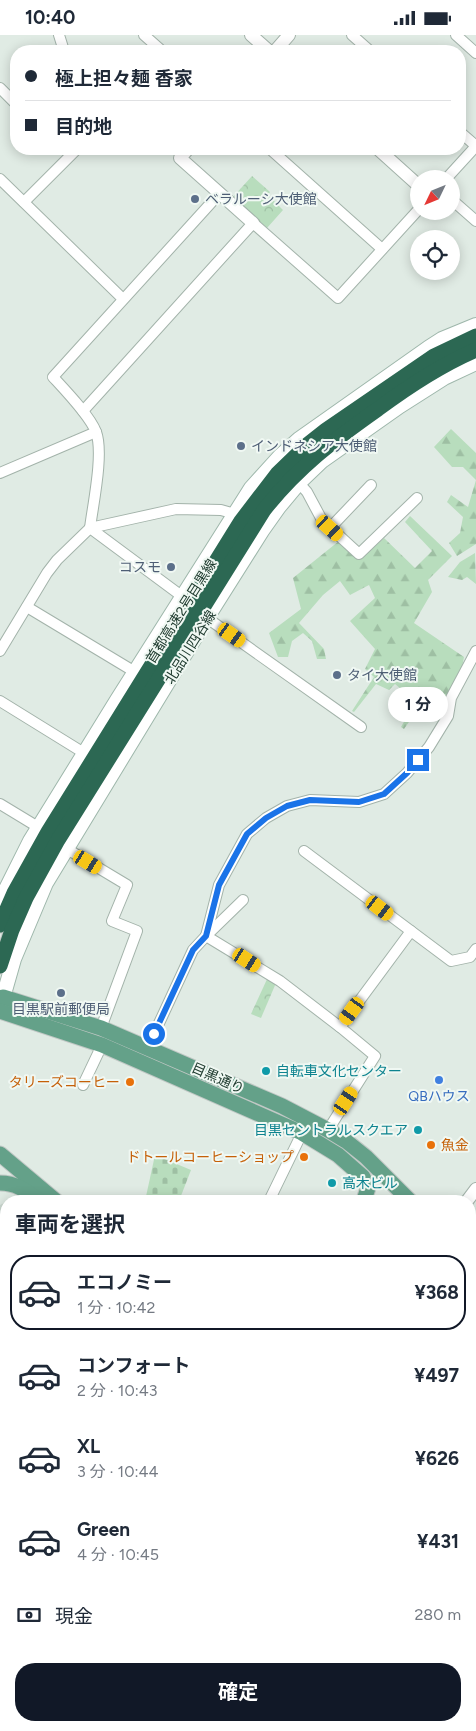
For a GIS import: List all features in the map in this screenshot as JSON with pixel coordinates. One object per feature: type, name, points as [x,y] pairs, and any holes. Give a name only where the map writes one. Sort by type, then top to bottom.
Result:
[{"type":"highway","name":"首都高速2号目黒線","points":[[0,925],[14,893],[48,832],[241,521],[265,488],[302,450],[326,430],[434,356],[476,336]]},
{"type":"highway","name":"首都高速2号目黒線","points":[[0,966],[12,930],[26,898],[58,839],[264,510],[300,469],[334,440],[441,367],[476,350]]},
{"type":"main road","points":[[0,901],[14,870],[38,827],[252,487],[280,456],[299,439],[428,348],[442,339],[476,325]]},
{"type":"main road","name":"北品川四谷線","points":[[1,1006],[14,959],[46,883],[262,531],[299,483],[322,461],[400,406],[444,378],[476,363]]},
{"type":"main road","name":"目黒通り","points":[[1,1006],[101,1028],[282,1106],[328,1130],[366,1157],[404,1195]]},
{"type":"main road","name":"目黒通り","points":[[1,1006],[102,1045],[302,1133],[332,1151],[363,1177],[368,1187],[366,1195]]},
{"type":"main road","points":[[0,1154],[49,1195]]},
{"type":"main road","points":[[0,1183],[10,1183],[21,1187],[32,1195]]},
{"type":"street","points":[[144,35],[155,45]]},
{"type":"street","points":[[251,35],[262,45]]},
{"type":"street","points":[[280,45],[289,35]]},
{"type":"street","points":[[352,35],[363,45]]},
{"type":"street","points":[[456,35],[476,53]]},
{"type":"street","points":[[0,89],[10,98]]},
{"type":"street","points":[[454,170],[476,146],[466,137]]},
{"type":"street","points":[[24,202],[66,155]]},
{"type":"street","points":[[183,155],[180,158],[338,298],[410,219]]},
{"type":"street","points":[[277,155],[382,249]]},
{"type":"street","points":[[385,155],[410,178]]},
{"type":"street","points":[[0,179],[122,299]]},
{"type":"street","points":[[90,528],[99,454],[96,432],[83,411],[53,377],[220,193]]},
{"type":"street","points":[[460,207],[476,221]]},
{"type":"street","points":[[83,411],[253,223]]},
{"type":"street","points":[[0,473],[96,432]]},
{"type":"street","points":[[299,483],[307,492],[322,521],[359,554],[417,498]]},
{"type":"street","points":[[330,528],[371,485]]},
{"type":"street","points":[[0,651],[47,573],[58,559],[90,528],[176,509],[221,510],[235,514]]},
{"type":"street","points":[[90,528],[182,597]]},
{"type":"street","points":[[27,607],[135,672]]},
{"type":"street","points":[[207,618],[361,727]]},
{"type":"street","points":[[206,936],[219,885],[247,834],[266,818],[287,806],[310,800],[359,802],[384,794],[407,773],[429,747],[448,716],[451,698],[476,651]]},
{"type":"street","points":[[0,701],[84,753]]},
{"type":"street","points":[[0,804],[38,827]]},
{"type":"street","points":[[67,849],[127,885],[112,921],[136,931],[101,1028]]},
{"type":"street","points":[[304,851],[452,961],[470,957],[476,949]]},
{"type":"street","points":[[148,1047],[193,950],[243,900]]},
{"type":"street","points":[[340,1027],[410,931]]},
{"type":"street","points":[[206,936],[280,981],[375,1056],[328,1130]]},
{"type":"street","points":[[84,1085],[102,1045]]},
{"type":"street","points":[[272,1195],[302,1133]]},
{"type":"green space","points":[[252,176],[270,192],[268,195],[283,210],[267,228],[233,197]]},
{"type":"green space","points":[[451,429],[476,453],[476,480],[463,467],[452,467],[434,447]]},
{"type":"green space","points":[[476,480],[476,544],[457,556],[449,543],[460,533],[463,517],[447,502],[451,495],[468,507]]},
{"type":"green space","points":[[410,516],[452,556],[428,580],[432,592],[414,623],[464,657],[462,668],[444,700],[425,700],[420,710],[418,709],[404,729],[401,727],[413,706],[408,702],[412,698],[395,684],[389,690],[376,684],[354,712],[352,711],[374,677],[365,669],[375,649],[350,621],[375,598],[369,585],[350,595],[340,581],[323,595],[299,623],[324,649],[326,659],[317,659],[312,641],[303,633],[292,641],[288,657],[278,657],[269,633],[301,609],[293,578],[339,541],[361,559],[384,538],[415,568],[432,551],[405,522]]},
{"type":"green space","points":[[475,553],[476,584],[467,577],[462,580],[448,577],[460,562]]},
{"type":"green space","points":[[268,977],[276,983],[261,1018],[251,1014]]},
{"type":"green space","points":[[155,1155],[191,1170],[181,1195],[146,1195]]},
{"type":"place","name":"ベラルーシ大使館","points":[[195,199]]},
{"type":"place","name":"インドネシア大使館","points":[[241,446]]},
{"type":"place","name":"コスモ","points":[[171,567]]},
{"type":"place","name":"タイ大使館","points":[[337,675]]},
{"type":"place","name":"目黒駅前郵便局","points":[[61,993]]},
{"type":"place","name":"自転車文化センター","points":[[266,1071]]},
{"type":"place","name":"QBハウス","points":[[439,1080]]},
{"type":"place","name":"タリーズコーヒー","points":[[130,1082]]},
{"type":"place","name":"目黒セントラルスクエア","points":[[418,1130]]},
{"type":"place","name":"魚金","points":[[431,1145]]},
{"type":"place","name":"ドトールコーヒーショップ","points":[[304,1157]]},
{"type":"place","name":"高木ビル","points":[[332,1183]]},
{"type":"route","points":[[154,1034],[193,950],[206,936],[219,885],[247,834],[266,818],[287,806],[310,800],[359,802],[384,794],[418,760]]}]
